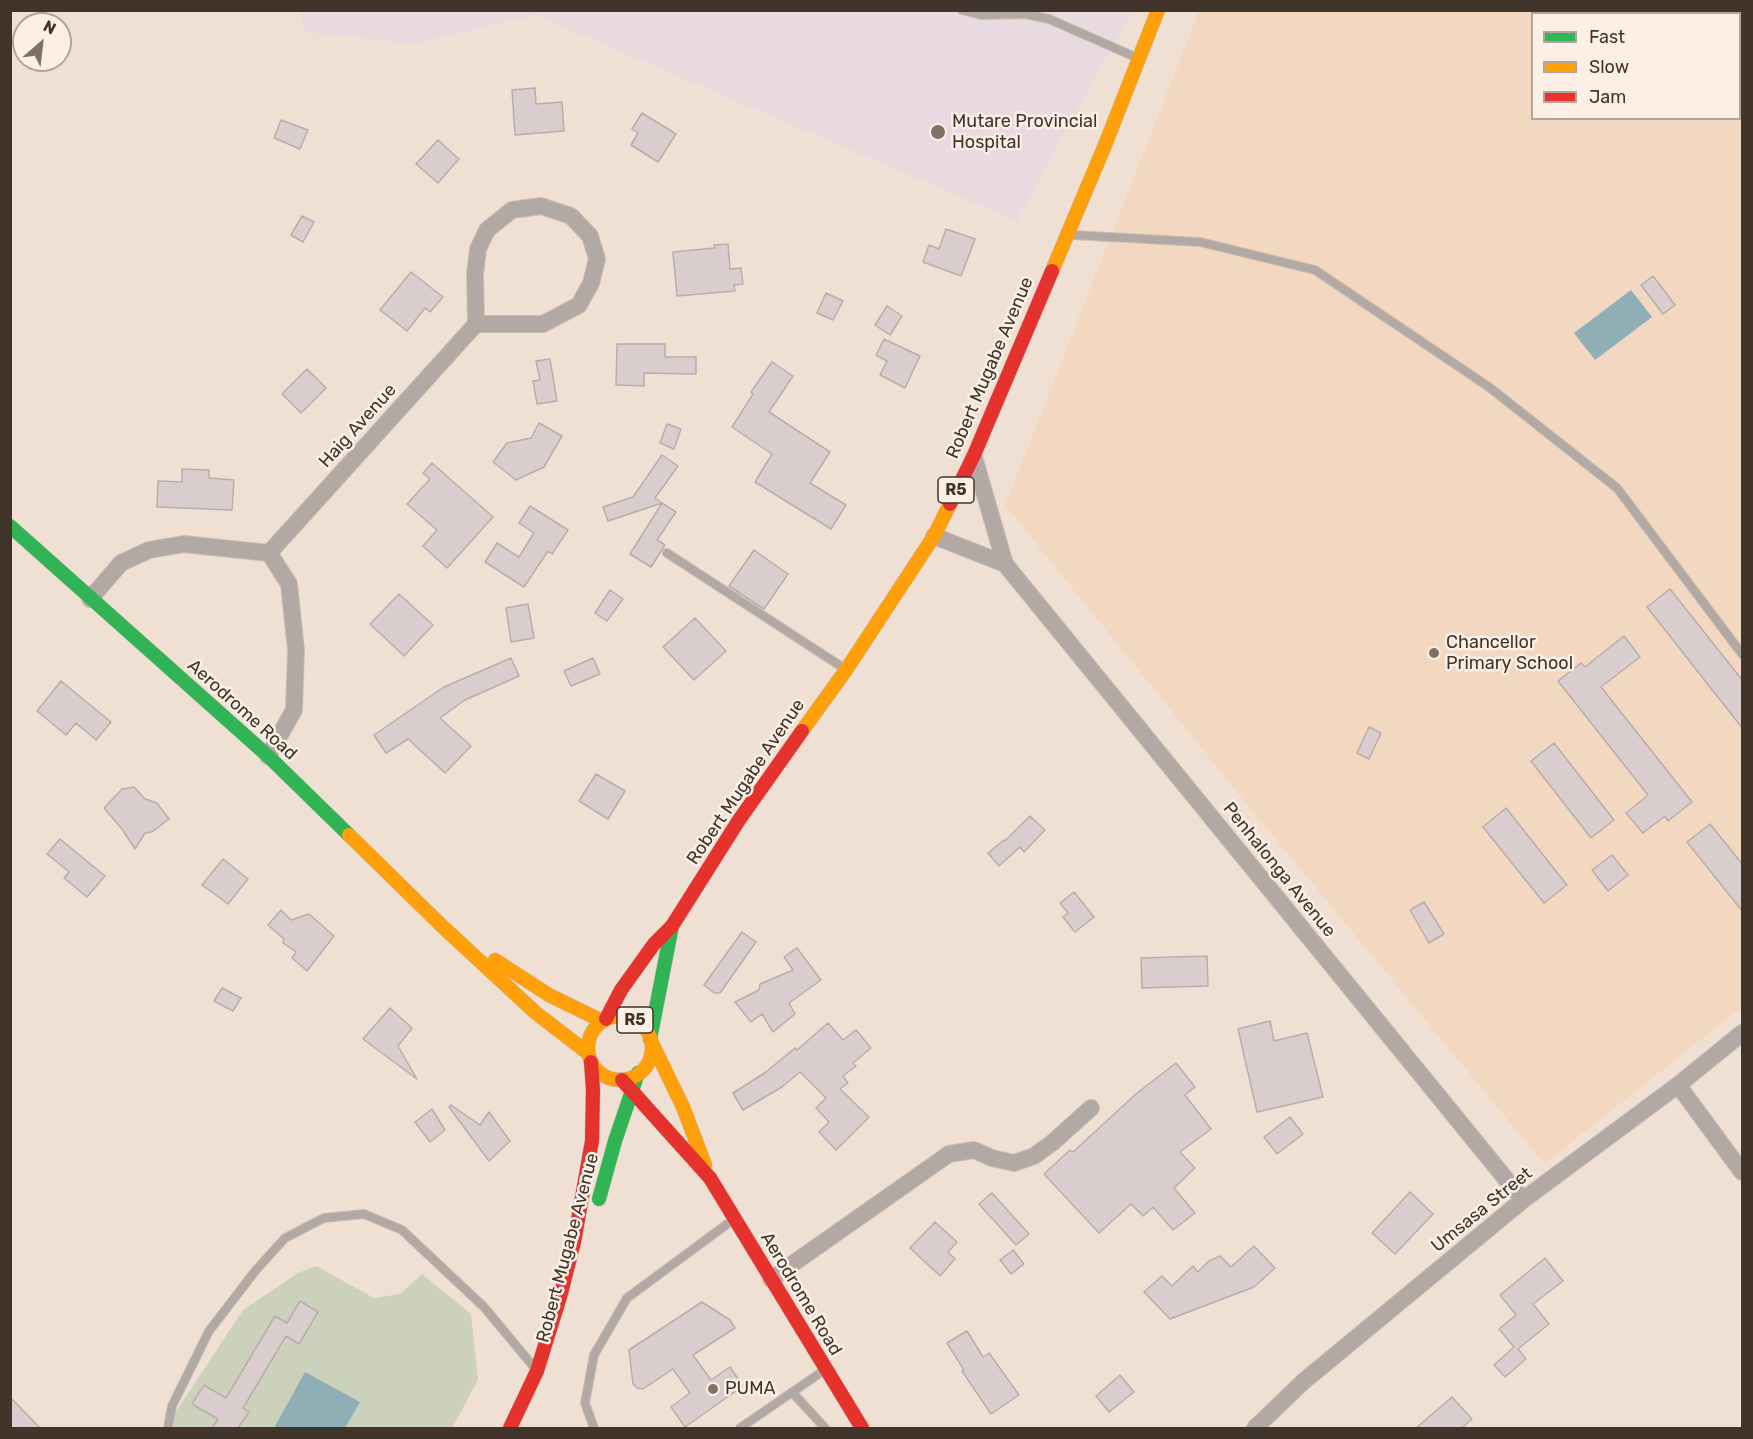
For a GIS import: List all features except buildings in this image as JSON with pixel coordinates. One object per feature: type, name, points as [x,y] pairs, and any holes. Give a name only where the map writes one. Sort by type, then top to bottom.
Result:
[{"type":"main road","name":"Robert Mugabe Avenue","points":[[604,1020],[639,963],[672,926],[740,820],[846,670],[934,536],[974,455],[1106,145],[1158,10]]},
{"type":"main road","name":"Aerodrome Road","points":[[10,526],[268,756],[443,927],[536,1013],[590,1058]]},
{"type":"main road","name":"Robert Mugabe Avenue","points":[[650,1040],[672,926]]},
{"type":"main road","name":"Aerodrome Road","points":[[443,927],[549,995],[604,1020]]},
{"type":"main road","name":"R5","points":[[590,1058],[590,1035],[604,1020],[617,1016],[627,1017],[638,1022],[645,1029],[650,1040],[648,1062],[638,1073]]},
{"type":"main road","name":"Aerodrome Road","points":[[650,1040],[683,1107],[710,1178]]},
{"type":"main road","name":"Robert Mugabe Avenue","points":[[540,1396],[543,1373],[586,1180],[592,1141],[593,1090],[590,1058]]},
{"type":"main road","points":[[590,1058],[604,1075],[621,1079],[638,1073]]},
{"type":"main road","name":"Robert Mugabe Avenue","points":[[596,1213],[615,1141],[638,1073]]},
{"type":"main road","name":"Aerodrome Road","points":[[621,1079],[710,1178],[862,1428]]},
{"type":"main road","name":"Robert Mugabe Avenue","points":[[510,1428],[543,1373]]},
{"type":"street","points":[[541,206],[571,216],[590,236],[597,259],[591,283],[579,305],[543,324],[476,324],[475,275],[478,249],[487,230],[512,210],[541,206]]},
{"type":"street","name":"Haig Avenue","points":[[269,553],[476,324]]},
{"type":"street","name":"Penhalonga Avenue","points":[[974,455],[1005,564],[1523,1200]]},
{"type":"street","name":"Penhalonga Avenue","points":[[934,536],[1005,564]]},
{"type":"street","points":[[90,599],[121,563],[149,550],[184,544],[269,553],[289,584],[296,650],[294,710],[268,756]]},
{"type":"street","name":"Umsasa Street","points":[[1255,1428],[1304,1381],[1523,1200],[1743,1034]]},
{"type":"street","points":[[1678,1085],[1743,1172]]},
{"type":"street","points":[[771,1279],[949,1154],[974,1150],[992,1158],[1014,1163],[1034,1156],[1052,1143],[1090,1108]]},
{"type":"lane","points":[[962,10],[981,13],[1026,12],[1049,19],[1139,59]]},
{"type":"lane","points":[[1067,235],[1200,242],[1315,270],[1489,387],[1617,488],[1743,654]]},
{"type":"lane","points":[[666,554],[846,670]]},
{"type":"lane","points":[[168,1428],[172,1406],[209,1331],[256,1270],[285,1238],[324,1218],[364,1214],[402,1230],[484,1306],[543,1373]]},
{"type":"lane","points":[[594,1428],[585,1403],[594,1355],[627,1298],[735,1219]]},
{"type":"lane","points":[[740,1428],[826,1369]]},
{"type":"lane","points":[[792,1392],[825,1428]]},
{"type":"shaded area","name":"Mutare Provincial Hospital","points":[[300,11],[1132,11],[1017,221],[535,15],[413,44],[304,32]]},
{"type":"shaded area","name":"Chancellor Primary School","points":[[1199,11],[1742,11],[1742,1007],[1544,1164],[1245,802],[1005,505]]},
{"type":"green space","points":[[316,1266],[374,1298],[400,1294],[422,1274],[471,1314],[478,1380],[452,1428],[174,1428],[175,1413],[243,1310],[298,1273]]},
{"type":"water","points":[[1631,290],[1652,317],[1595,360],[1574,333]]},
{"type":"water","points":[[305,1372],[360,1402],[345,1428],[274,1428]]},
{"type":"traffic: fast","points":[[10,526],[268,756],[349,835]]},
{"type":"traffic: fast","points":[[650,1039],[672,926]]},
{"type":"traffic: fast","points":[[599,1199],[615,1141],[638,1073]]},
{"type":"traffic: slow","points":[[1052,271],[1158,10]]},
{"type":"traffic: slow","points":[[802,731],[846,670],[934,536],[950,504]]},
{"type":"traffic: slow","points":[[349,835],[443,927],[536,1013],[588,1053]]},
{"type":"traffic: slow","points":[[495,960],[549,995],[602,1021]]},
{"type":"traffic: slow","points":[[620,1016],[638,1022],[646,1030],[652,1048],[646,1066],[638,1074],[620,1080],[602,1074],[594,1066],[588,1048],[594,1030],[602,1022],[620,1016]]},
{"type":"traffic: slow","points":[[651,1041],[683,1107],[705,1165]]},
{"type":"traffic: jam","points":[[950,504],[974,455],[1052,271]]},
{"type":"traffic: jam","points":[[606,1019],[621,990],[654,944],[672,926],[739,820],[802,731]]},
{"type":"traffic: jam","points":[[510,1428],[537,1371],[574,1242],[592,1141],[591,1062]]},
{"type":"traffic: jam","points":[[622,1080],[710,1178],[862,1428]]},
{"type":"place","name":"Mutare Provincial Hospital","points":[[938,132]]},
{"type":"place","name":"Chancellor Primary School","points":[[1434,653]]},
{"type":"place","name":"PUMA","points":[[713,1389]]}]
